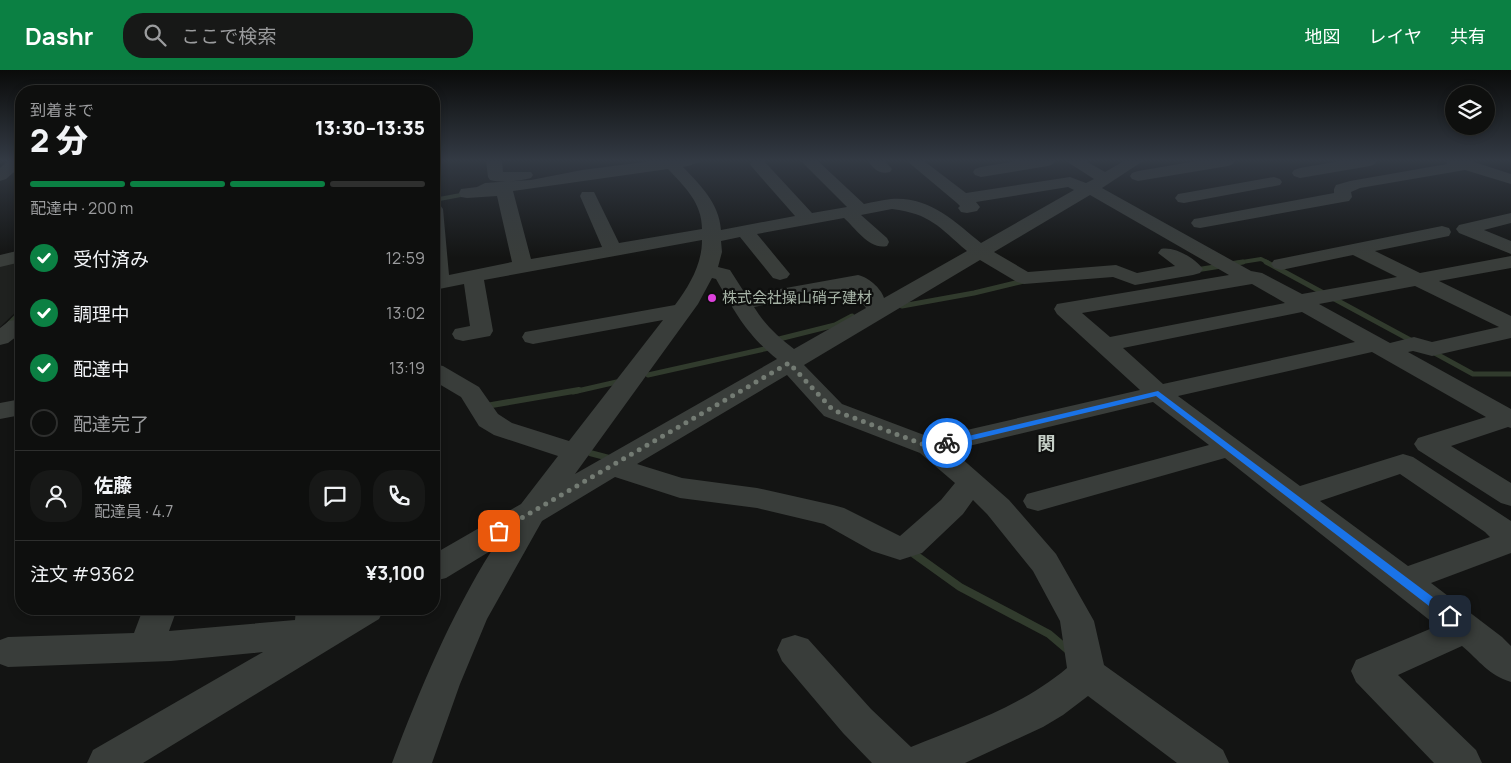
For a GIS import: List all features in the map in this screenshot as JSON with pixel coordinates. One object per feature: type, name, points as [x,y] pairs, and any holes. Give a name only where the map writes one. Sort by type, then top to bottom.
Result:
[{"type":"street","points":[[452,197],[467,193]]},
{"type":"street","points":[[452,197],[479,193]]},
{"type":"street","points":[[505,193],[523,266]]},
{"type":"street","points":[[412,763],[441,684],[470,618],[532,511],[682,310],[706,271],[712,252],[713,235],[711,216],[700,193]]},
{"type":"street","points":[[784,193],[808,220]]},
{"type":"street","points":[[837,193],[880,242]]},
{"type":"street","points":[[934,214],[971,207],[956,193]]},
{"type":"street","points":[[963,199],[999,193]]},
{"type":"street","points":[[440,566],[532,511],[1083,193]]},
{"type":"street","points":[[1124,193],[1127,209],[1248,278]]},
{"type":"street","points":[[1174,193],[1184,198],[1202,215],[1343,197],[1343,193]]},
{"type":"street","points":[[1184,198],[1210,193]]},
{"type":"street","points":[[588,196],[613,250]]},
{"type":"street","points":[[440,267],[452,197]]},
{"type":"street","points":[[440,283],[613,250],[745,231],[892,204],[916,207],[934,214],[980,252],[1026,280],[1066,310],[1158,393],[1466,628],[1511,667]]},
{"type":"street","points":[[1127,209],[1151,205]]},
{"type":"street","points":[[1511,218],[1465,229],[1511,248]]},
{"type":"street","points":[[745,231],[780,274]]},
{"type":"street","points":[[1281,264],[1442,232]]},
{"type":"street","points":[[1355,250],[1511,324]]},
{"type":"street","points":[[1026,280],[1110,271],[1116,271],[1135,279],[1193,269],[1168,253]]},
{"type":"street","points":[[0,261],[15,257]]},
{"type":"street","points":[[1105,345],[1330,296],[1511,262]]},
{"type":"street","points":[[706,271],[724,274],[753,324],[768,341],[791,361],[833,410],[930,447],[972,482],[998,507],[1046,563],[1077,621],[1087,674],[1209,763]]},
{"type":"street","points":[[464,334],[482,331],[473,276]]},
{"type":"street","points":[[1066,310],[1255,277],[1510,419]]},
{"type":"street","points":[[740,303],[858,281],[873,295],[873,303],[884,308]]},
{"type":"street","points":[[1482,310],[1511,304]]},
{"type":"street","points":[[533,337],[682,310]]},
{"type":"street","points":[[930,447],[1158,393],[1383,347],[1414,344],[1432,349],[1511,331]]},
{"type":"street","points":[[440,374],[470,392],[488,420],[502,429],[576,453]]},
{"type":"street","points":[[0,411],[15,408]]},
{"type":"street","points":[[1510,419],[1428,444],[1511,496]]},
{"type":"street","points":[[1038,501],[1230,448]]},
{"type":"street","points":[[1296,498],[1403,463],[1496,524],[1511,540],[1404,580]]},
{"type":"street","points":[[613,466],[680,488],[757,498],[832,516],[883,543],[904,547],[952,507],[972,482]]},
{"type":"street","points":[[146,647],[158,615]]},
{"type":"street","points":[[8,652],[146,647],[314,627],[349,615]]},
{"type":"street","points":[[107,763],[314,627]]},
{"type":"street","points":[[1462,763],[1369,671],[1466,628]]},
{"type":"street","points":[[795,650],[857,721],[899,763]]},
{"type":"street","points":[[920,763],[1031,714],[1075,686],[1087,674]]},
{"type":"shaded area","points":[[15,262],[15,313],[0,327],[0,266]]},
{"type":"waterway","points":[[440,199],[466,194]]},
{"type":"waterway","points":[[1236,263],[1261,259],[1269,263]]},
{"type":"waterway","points":[[1230,264],[1243,262]]},
{"type":"waterway","points":[[1266,262],[1414,342]]},
{"type":"waterway","points":[[1196,270],[1221,266]]},
{"type":"waterway","points":[[902,306],[974,293],[1024,281]]},
{"type":"waterway","points":[[775,340],[835,325],[852,316]]},
{"type":"waterway","points":[[9,324],[15,318]]},
{"type":"waterway","points":[[648,375],[769,348]]},
{"type":"waterway","points":[[1431,351],[1473,374],[1511,374]]},
{"type":"waterway","points":[[573,392],[621,381]]},
{"type":"waterway","points":[[486,406],[579,390]]},
{"type":"waterway","points":[[590,453],[609,458]]},
{"type":"waterway","points":[[910,551],[916,555]]},
{"type":"waterway","points":[[914,554],[960,587],[1049,634],[1069,651]]},
{"type":"way so far","points":[[499,531],[789,363],[833,410],[930,447],[947,443]]},
{"type":"place","name":"株式会社操山硝子建材","points":[[712,298]]},
{"type":"district","name":"関","points":[[1046,444]]},
{"type":"route","points":[[947,443],[1158,393],[1450,616]]}]
